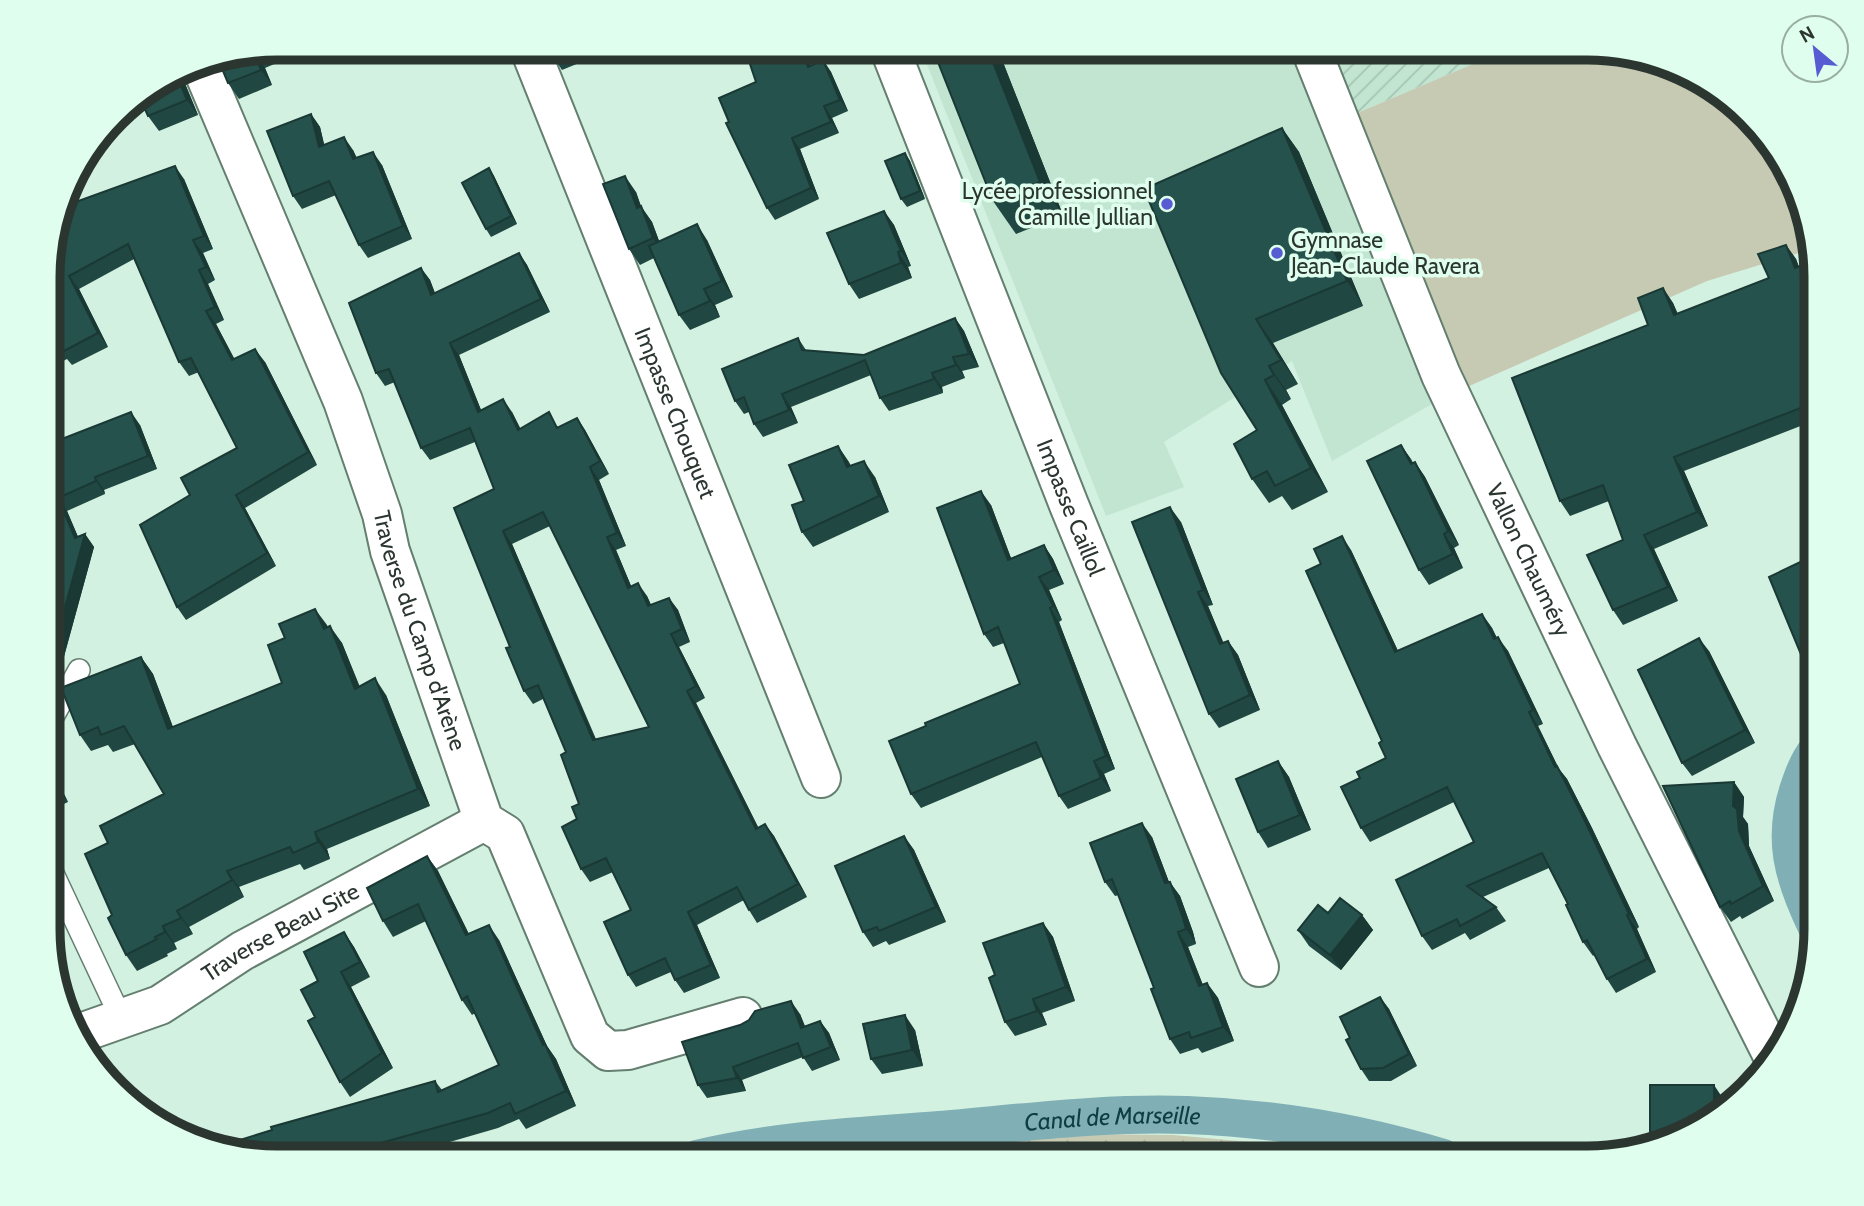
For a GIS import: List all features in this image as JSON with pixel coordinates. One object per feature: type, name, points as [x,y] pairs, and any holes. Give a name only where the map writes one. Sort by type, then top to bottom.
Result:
[{"type":"street","name":"Impasse Chouquet","points":[[534,60],[821,778]]},
{"type":"street","name":"Impasse Caillol","points":[[894,60],[1069,505],[1259,967]]},
{"type":"street","name":"Vallon Chauméry","points":[[1315,60],[1441,375],[1623,757],[1769,1048]]},
{"type":"street","name":"Traverse du Camp d'Arène","points":[[204,72],[344,401],[382,514],[390,551],[484,821],[505,834],[590,1036],[608,1051],[628,1050],[743,1017]]},
{"type":"street","name":"Traverse Beau Site","points":[[86,1031],[160,1004],[242,951],[484,821]]},
{"type":"lane","points":[[60,704],[79,670]]},
{"type":"lane","points":[[60,889],[121,1018]]},
{"type":"shaded area","name":"Lycée professionnel Camille Jullian","points":[[925,60],[1295,60],[1432,404],[1332,461],[1292,361],[1164,442],[1184,487],[1106,516]]},
{"type":"shaded area","points":[[1334,60],[1482,60],[1355,114]]},
{"type":"green space","points":[[1482,60],[1615,61],[1643,67],[1670,76],[1708,96],[1751,134],[1775,168],[1788,194],[1803,252],[1707,281],[1467,387],[1355,114]]},
{"type":"green space","points":[[1083,1134],[1173,1135],[1285,1146],[960,1146]]},
{"type":"building","points":[[749,60],[805,60],[808,67],[823,60],[840,100],[824,106],[831,122],[792,138],[811,188],[767,208],[726,123],[729,122],[719,98],[756,82]]},
{"type":"building","points":[[937,60],[992,60],[1040,182],[993,201]]},
{"type":"building","points":[[257,61],[261,70],[228,83],[221,67]]},
{"type":"building","points":[[180,83],[187,100],[148,116],[143,106]]},
{"type":"building","points":[[311,114],[319,147],[344,137],[353,159],[373,152],[403,226],[359,245],[329,181],[293,196],[267,131]]},
{"type":"building","points":[[1282,128],[1347,281],[1256,319],[1281,360],[1269,366],[1274,375],[1265,380],[1311,468],[1275,486],[1267,471],[1252,479],[1234,444],[1257,430],[1221,373],[1144,189]]},
{"type":"building","points":[[905,153],[920,191],[901,199],[885,161]]},
{"type":"building","points":[[175,166],[204,236],[193,240],[206,267],[199,270],[215,307],[206,311],[232,360],[255,349],[308,452],[236,495],[267,553],[177,607],[140,525],[190,495],[181,478],[237,448],[191,358],[179,362],[128,244],[69,276],[98,333],[62,352],[61,249],[73,203]]},
{"type":"building","points":[[489,168],[511,216],[486,229],[462,183]]},
{"type":"building","points":[[625,176],[637,208],[641,206],[653,238],[629,249],[603,184]]},
{"type":"building","points":[[884,211],[901,251],[898,252],[901,263],[849,284],[827,233]]},
{"type":"building","points":[[697,224],[722,281],[704,289],[710,301],[679,315],[649,246]]},
{"type":"building","points":[[1786,245],[1795,268],[1803,265],[1804,268],[1804,407],[1674,457],[1697,512],[1644,535],[1668,587],[1613,610],[1587,555],[1623,540],[1603,485],[1560,501],[1512,378],[1648,325],[1638,298],[1663,288],[1674,315],[1769,278],[1758,254]]},
{"type":"building","points":[[519,253],[541,299],[450,343],[478,412],[503,399],[518,430],[549,412],[557,428],[577,418],[600,461],[590,467],[617,533],[607,537],[628,588],[638,583],[648,606],[669,598],[682,629],[671,634],[696,686],[687,691],[756,829],[765,824],[798,884],[749,910],[737,887],[688,912],[711,965],[675,980],[665,958],[628,975],[604,922],[631,910],[606,858],[581,869],[562,827],[577,819],[572,807],[579,804],[561,755],[566,752],[538,685],[524,691],[506,648],[510,647],[454,508],[494,489],[470,428],[421,448],[389,369],[376,373],[349,303],[421,268],[431,295]],"holes":[[[543,512],[649,727],[593,740],[503,531]]]},
{"type":"building","points":[[955,318],[969,354],[953,357],[956,365],[932,373],[934,379],[880,398],[865,360],[782,394],[789,410],[754,424],[744,397],[735,401],[722,369],[798,338],[802,350],[864,355]]},
{"type":"building","points":[[131,412],[148,456],[95,477],[96,481],[60,497],[60,440]]},
{"type":"building","points":[[1401,445],[1411,464],[1415,462],[1448,531],[1444,534],[1453,554],[1419,570],[1367,461]]},
{"type":"building","points":[[838,446],[847,467],[864,461],[879,496],[802,532],[792,505],[804,501],[789,465]]},
{"type":"building","points":[[981,491],[1008,560],[1044,545],[1054,570],[1039,577],[1053,606],[1050,608],[1106,756],[1094,761],[1101,778],[1059,796],[1036,742],[911,794],[889,741],[926,726],[925,723],[1020,684],[998,627],[984,634],[937,508]]},
{"type":"building","points":[[60,503],[75,538],[85,534],[60,626]]},
{"type":"building","points":[[1170,507],[1203,590],[1198,592],[1220,644],[1228,641],[1250,695],[1209,714],[1132,522]]},
{"type":"building","points":[[1342,536],[1395,652],[1482,614],[1494,639],[1498,637],[1533,710],[1529,712],[1582,815],[1629,914],[1627,915],[1647,959],[1607,979],[1587,940],[1583,942],[1566,905],[1568,904],[1542,853],[1467,886],[1496,907],[1460,926],[1457,919],[1422,936],[1396,880],[1474,842],[1447,787],[1361,828],[1341,787],[1360,778],[1357,772],[1386,758],[1379,743],[1382,741],[1306,571],[1321,564],[1314,549]]},
{"type":"building","points":[[1804,560],[1804,662],[1769,577]]},
{"type":"building","points":[[315,609],[324,629],[330,626],[355,689],[375,678],[418,789],[315,832],[318,842],[293,853],[290,847],[227,871],[232,880],[177,911],[181,918],[163,926],[165,932],[155,937],[157,939],[126,955],[108,918],[112,915],[85,854],[108,843],[100,826],[164,794],[124,726],[101,735],[98,727],[80,735],[63,687],[141,657],[168,729],[282,683],[268,645],[285,638],[279,624]]},
{"type":"building","points":[[1699,638],[1745,730],[1682,763],[1638,670]]},
{"type":"building","points":[[1278,761],[1300,815],[1258,832],[1236,779]]},
{"type":"building","points":[[1734,782],[1733,806],[1737,809],[1739,831],[1763,886],[1731,904],[1730,901],[1720,907],[1663,786]]},
{"type":"building","points":[[1142,823],[1165,883],[1170,882],[1183,918],[1186,929],[1178,932],[1199,986],[1207,983],[1223,1027],[1191,1038],[1189,1032],[1170,1039],[1151,989],[1154,988],[1112,879],[1105,882],[1090,843]]},
{"type":"building","points":[[904,836],[936,907],[879,931],[877,927],[863,932],[835,866]]},
{"type":"building","points":[[427,856],[466,935],[489,925],[566,1091],[515,1114],[510,1103],[488,1113],[370,1146],[277,1146],[234,1142],[272,1130],[271,1127],[435,1081],[438,1092],[499,1065],[467,996],[462,1000],[418,904],[383,921],[367,888]]},
{"type":"building","points":[[1340,898],[1362,915],[1330,955],[1298,930],[1318,905],[1328,913]]},
{"type":"building","points":[[1043,923],[1066,987],[1033,999],[1037,1011],[1005,1022],[989,978],[995,975],[983,943]]},
{"type":"building","points":[[344,932],[360,962],[341,972],[382,1053],[340,1082],[308,1021],[315,1017],[301,990],[318,981],[304,952]]},
{"type":"building","points":[[1380,997],[1409,1054],[1383,1068],[1361,1069],[1346,1040],[1350,1038],[1340,1017]]},
{"type":"building","points":[[791,1001],[801,1028],[820,1021],[831,1047],[803,1058],[798,1043],[733,1067],[737,1078],[698,1085],[682,1042],[740,1025],[749,1020],[755,1011]]},
{"type":"building","points":[[905,1015],[912,1050],[871,1059],[863,1024]]},
{"type":"building","points":[[1650,1085],[1714,1085],[1714,1105],[1670,1130],[1650,1137]]},
{"type":"waterway","name":"Canal de Marseille","points":[[1804,775],[1791,822],[1792,857],[1804,897]]},
{"type":"waterway","name":"Canal de Marseille","points":[[766,1146],[1063,1119],[1156,1114],[1284,1123],[1399,1146]]},
{"type":"place","name":"Lycée professionnel Camille Jullian","points":[[1167,204]]},
{"type":"place","name":"Gymnase Jean-Claude Ravera","points":[[1277,253]]}]
